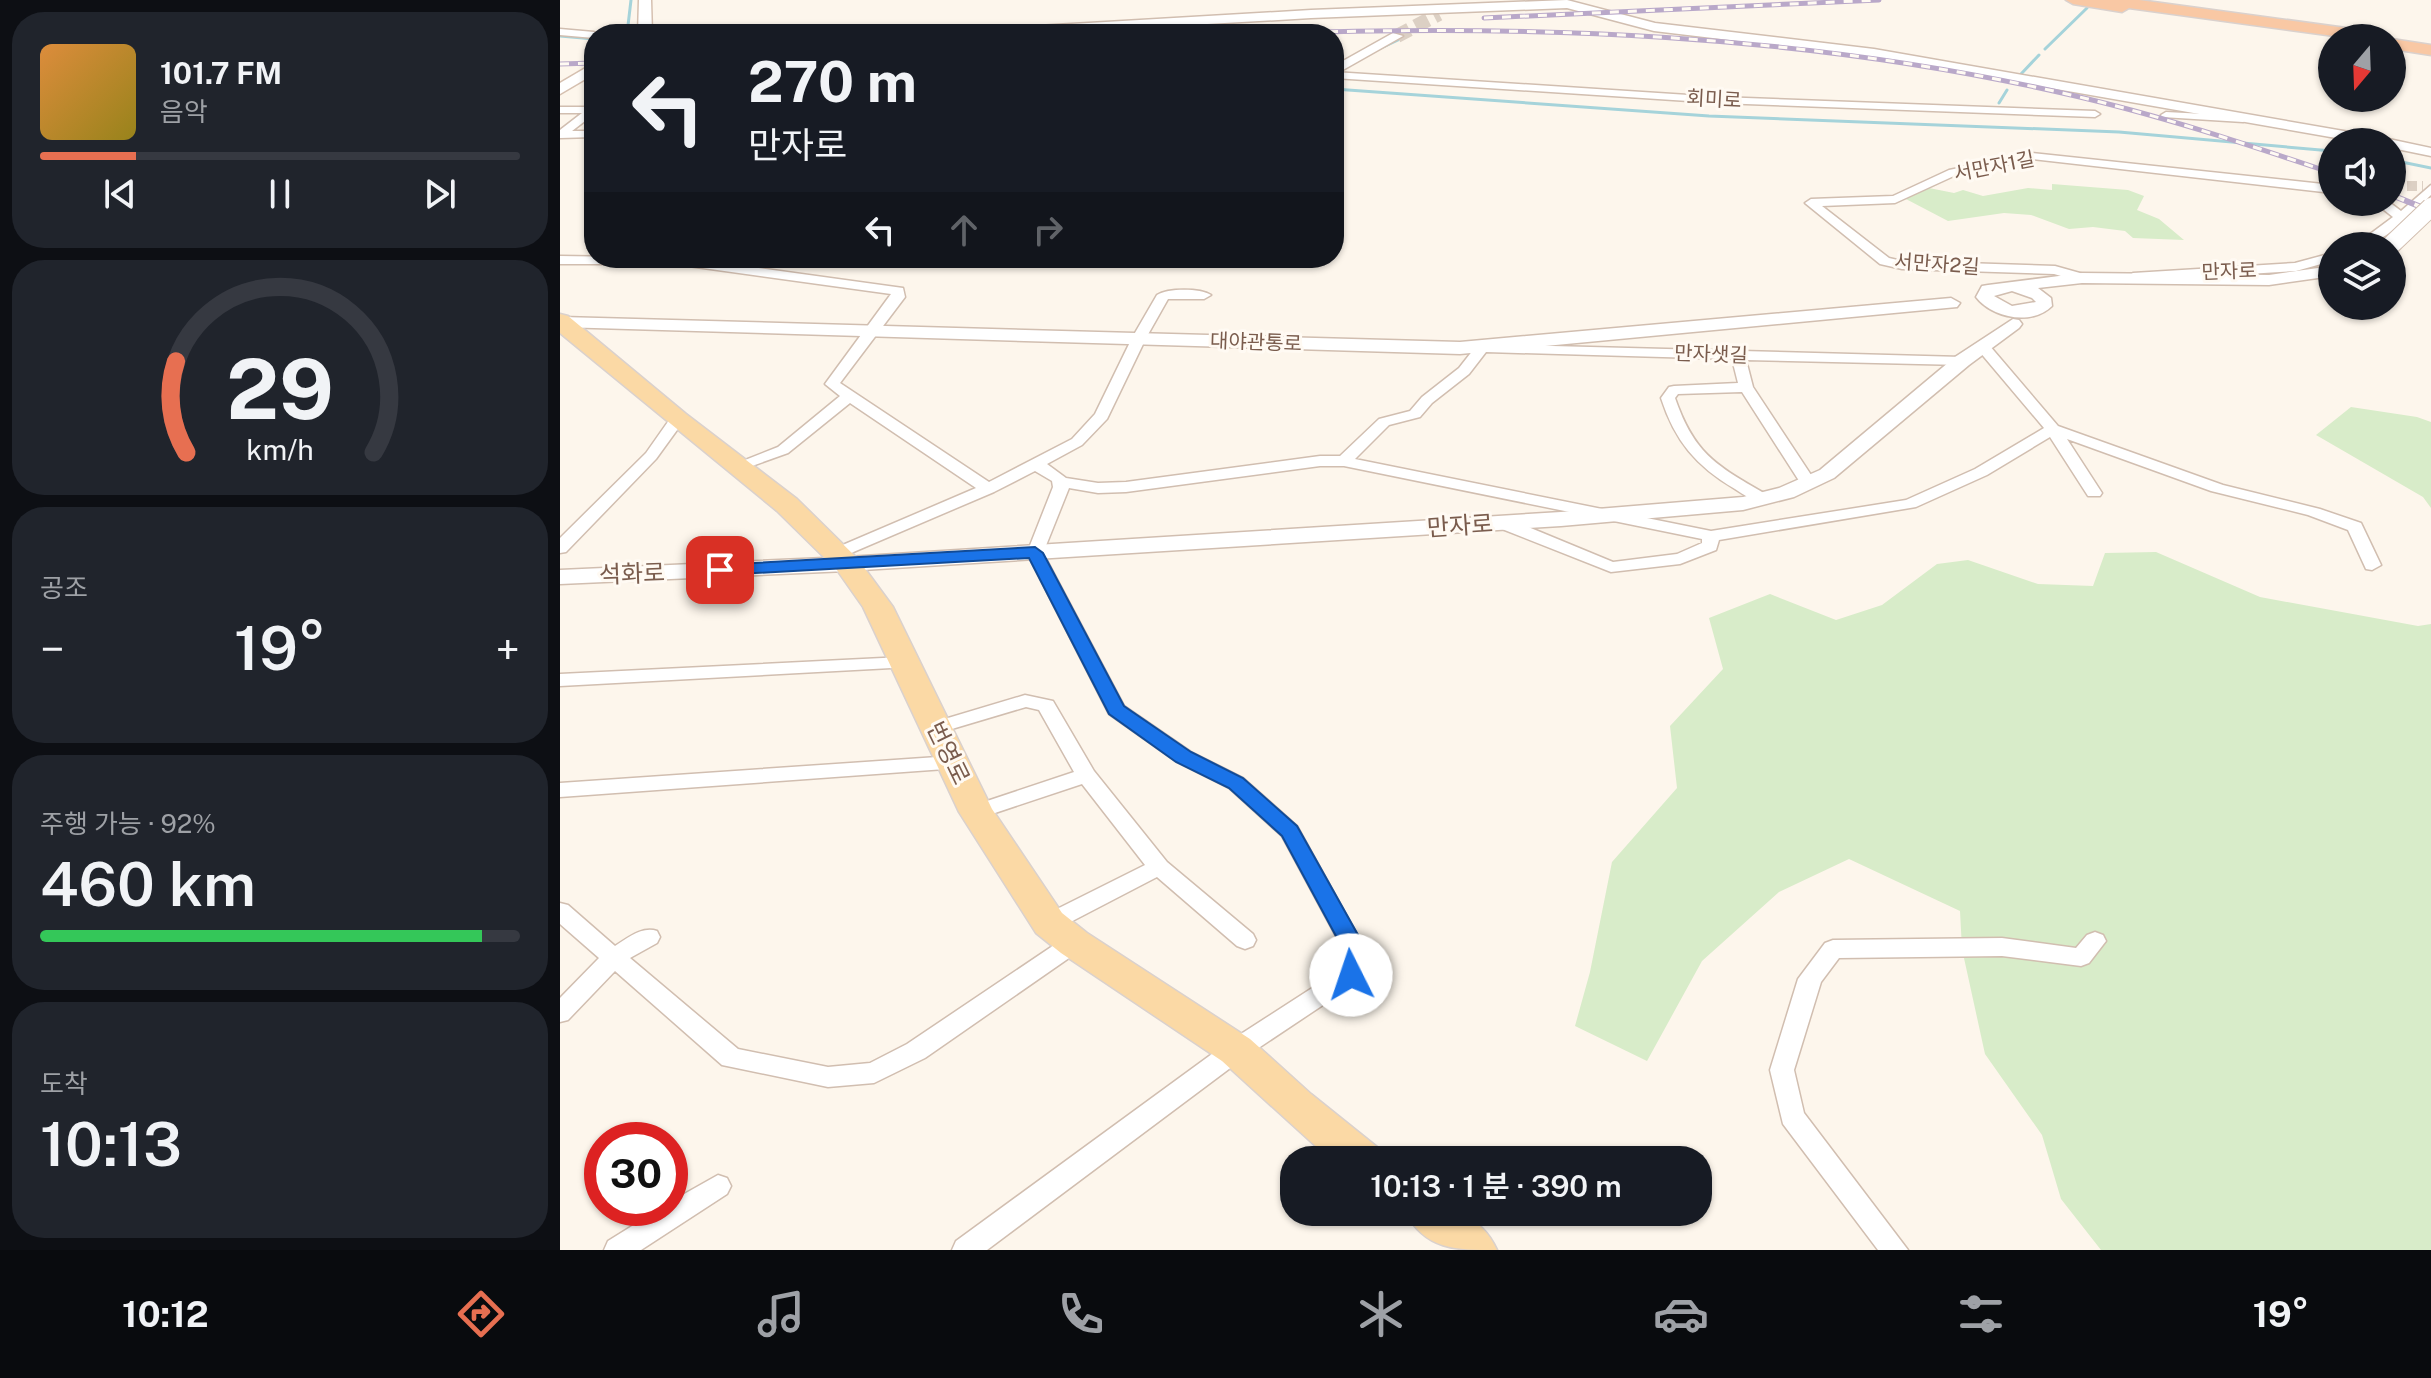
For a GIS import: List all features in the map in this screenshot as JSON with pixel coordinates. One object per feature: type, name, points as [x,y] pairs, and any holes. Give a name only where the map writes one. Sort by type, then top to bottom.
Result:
[{"type":"highway","points":[[2073,0],[2318,34]]},
{"type":"highway","points":[[2106,0],[2318,29]]},
{"type":"highway","points":[[2406,44],[2431,47]]},
{"type":"main road","points":[[645,0],[646,24]]},
{"type":"main road","points":[[560,90],[584,74]]},
{"type":"main road","name":"번영로","points":[[561,322],[787,505],[842,559],[878,607],[976,812],[1061,933],[1236,1050],[1345,1146]]},
{"type":"main road","points":[[1444,1226],[1474,1250]]},
{"type":"street","points":[[1445,11],[1468,0]]},
{"type":"street","points":[[1177,24],[1582,6],[1654,27],[1874,53],[2318,130]]},
{"type":"street","points":[[560,32],[584,34]]},
{"type":"street","points":[[1344,66],[1366,50],[1397,36]]},
{"type":"street","name":"회미로","points":[[1344,74],[1719,100],[2095,114]]},
{"type":"street","points":[[560,110],[584,110]]},
{"type":"street","points":[[2166,115],[2254,119]]},
{"type":"street","points":[[561,134],[584,117]]},
{"type":"street","points":[[561,134],[584,134]]},
{"type":"street","points":[[2406,147],[2431,152]]},
{"type":"street","name":"서만자1길","points":[[1811,203],[1895,199],[1953,172],[2032,156],[2318,188]]},
{"type":"street","name":"서만자1길","points":[[2277,184],[2304,184]]},
{"type":"street","points":[[2380,232],[2400,218],[2428,187]]},
{"type":"street","name":"서만자2길","points":[[1811,203],[1885,261],[1902,265],[2055,270],[2073,279]]},
{"type":"street","points":[[2405,232],[2431,207]]},
{"type":"street","points":[[560,260],[584,260]]},
{"type":"street","name":"만자로","points":[[1951,303],[1988,290],[2073,279],[2296,267],[2318,261]]},
{"type":"street","points":[[732,268],[898,291],[898,297],[832,384],[988,489]]},
{"type":"street","name":"만자로","points":[[2125,278],[2269,280],[2318,273]]},
{"type":"street","name":"만자로","points":[[842,559],[1035,553],[1503,523],[1561,519],[1588,513],[1653,512],[1763,499],[1809,484],[1827,474],[1962,361],[1984,348],[2020,318],[2039,309],[2073,279]]},
{"type":"street","points":[[2013,286],[2031,290],[2045,302]]},
{"type":"street","points":[[1988,290],[1985,297],[2020,318]]},
{"type":"street","points":[[842,559],[1037,465],[1077,442],[1102,416],[1139,338],[1164,295],[1204,295]]},
{"type":"street","points":[[1951,303],[1998,307]]},
{"type":"street","name":"대야관통로","points":[[561,322],[1460,348],[1951,303]]},
{"type":"street","name":"만자샛길","points":[[1460,348],[1962,361]]},
{"type":"street","points":[[1344,461],[1384,422],[1415,414],[1427,400],[1473,363],[1482,348]]},
{"type":"street","points":[[1984,348],[2053,429],[2094,493]]},
{"type":"street","points":[[1738,355],[1746,387],[1809,484]]},
{"type":"street","points":[[1746,387],[1674,390],[1668,398],[1677,430],[1690,449],[1710,467],[1763,499]]},
{"type":"street","points":[[738,466],[783,450],[849,396]]},
{"type":"street","points":[[560,548],[642,466],[677,419]]},
{"type":"street","points":[[1037,465],[1060,482],[1098,488],[1320,461],[1344,461],[1711,536],[1910,504],[1981,472],[2053,429]]},
{"type":"street","points":[[2053,429],[2217,488],[2314,512],[2355,527],[2372,565]]},
{"type":"street","points":[[966,1250],[1236,1050],[1351,975],[1355,951],[1290,831],[1236,783],[1184,757],[1116,710],[1035,553],[1061,487],[1060,482]]},
{"type":"street","points":[[1503,523],[1611,567],[1680,559],[1710,546],[1711,536]]},
{"type":"street","name":"석화로","points":[[560,577],[842,559]]},
{"type":"street","points":[[560,680],[903,663]]},
{"type":"street","points":[[935,728],[1025,701],[1046,705],[1086,775],[1159,867],[1245,940]]},
{"type":"street","points":[[560,790],[952,763]]},
{"type":"street","points":[[976,812],[1086,775]]},
{"type":"street","points":[[560,911],[731,1058],[828,1077],[874,1073],[916,1051],[1061,933],[1159,867]]},
{"type":"street","points":[[560,1013],[614,957],[649,937]]},
{"type":"street","points":[[1894,1250],[1792,1117],[1782,1070],[1810,979],[1833,949],[2002,947],[2081,957],[2095,941]]},
{"type":"street","points":[[618,1250],[718,1186]]},
{"type":"green space","points":[[2052,184],[2128,190],[2144,196],[2137,210],[2159,219],[2184,240],[2133,238],[2125,231],[2093,227],[2069,229],[2031,215],[2004,213],[1948,221],[1904,198],[1929,188],[1954,193],[1963,190],[1983,196],[2028,188],[2052,190]]},
{"type":"green space","points":[[2351,407],[2431,422],[2431,508],[2423,497],[2316,435]]},
{"type":"green space","points":[[2156,552],[2260,597],[2418,626],[2431,624],[2431,1250],[2101,1250],[2061,1199],[2042,1135],[1985,1054],[1962,949],[1960,911],[1849,859],[1779,892],[1702,961],[1647,1061],[1575,1026],[1590,972],[1612,862],[1677,788],[1670,726],[1723,669],[1709,618],[1770,594],[1836,620],[1882,605],[1937,564],[1968,560],[2038,584],[2093,586],[2105,553]]},
{"type":"waterway","points":[[628,24],[631,0]]},
{"type":"waterway","points":[[2045,49],[2087,8]]},
{"type":"waterway","points":[[560,36],[584,38]]},
{"type":"waterway","points":[[1379,49],[1398,40]]},
{"type":"waterway","points":[[2021,74],[2039,55]]},
{"type":"waterway","points":[[1344,90],[1709,116],[2119,132],[2318,150]]},
{"type":"waterway","points":[[1999,103],[2007,90]]},
{"type":"waterway","points":[[2406,163],[2431,168]]},
{"type":"tunnel","points":[[1397,36],[1439,14]]},
{"type":"tunnel","points":[[2406,186],[2423,186]]},
{"type":"railway","points":[[1484,18],[1879,0]]},
{"type":"railway","points":[[1344,31],[1564,33],[1666,38],[1869,58],[1970,74],[2104,103],[2318,168]]},
{"type":"railway","points":[[560,64],[584,63]]},
{"type":"railway","points":[[2406,201],[2431,211]]},
{"type":"route","points":[[720,570],[1035,553],[1116,710],[1184,757],[1236,783],[1290,831],[1355,951],[1351,975]]}]
